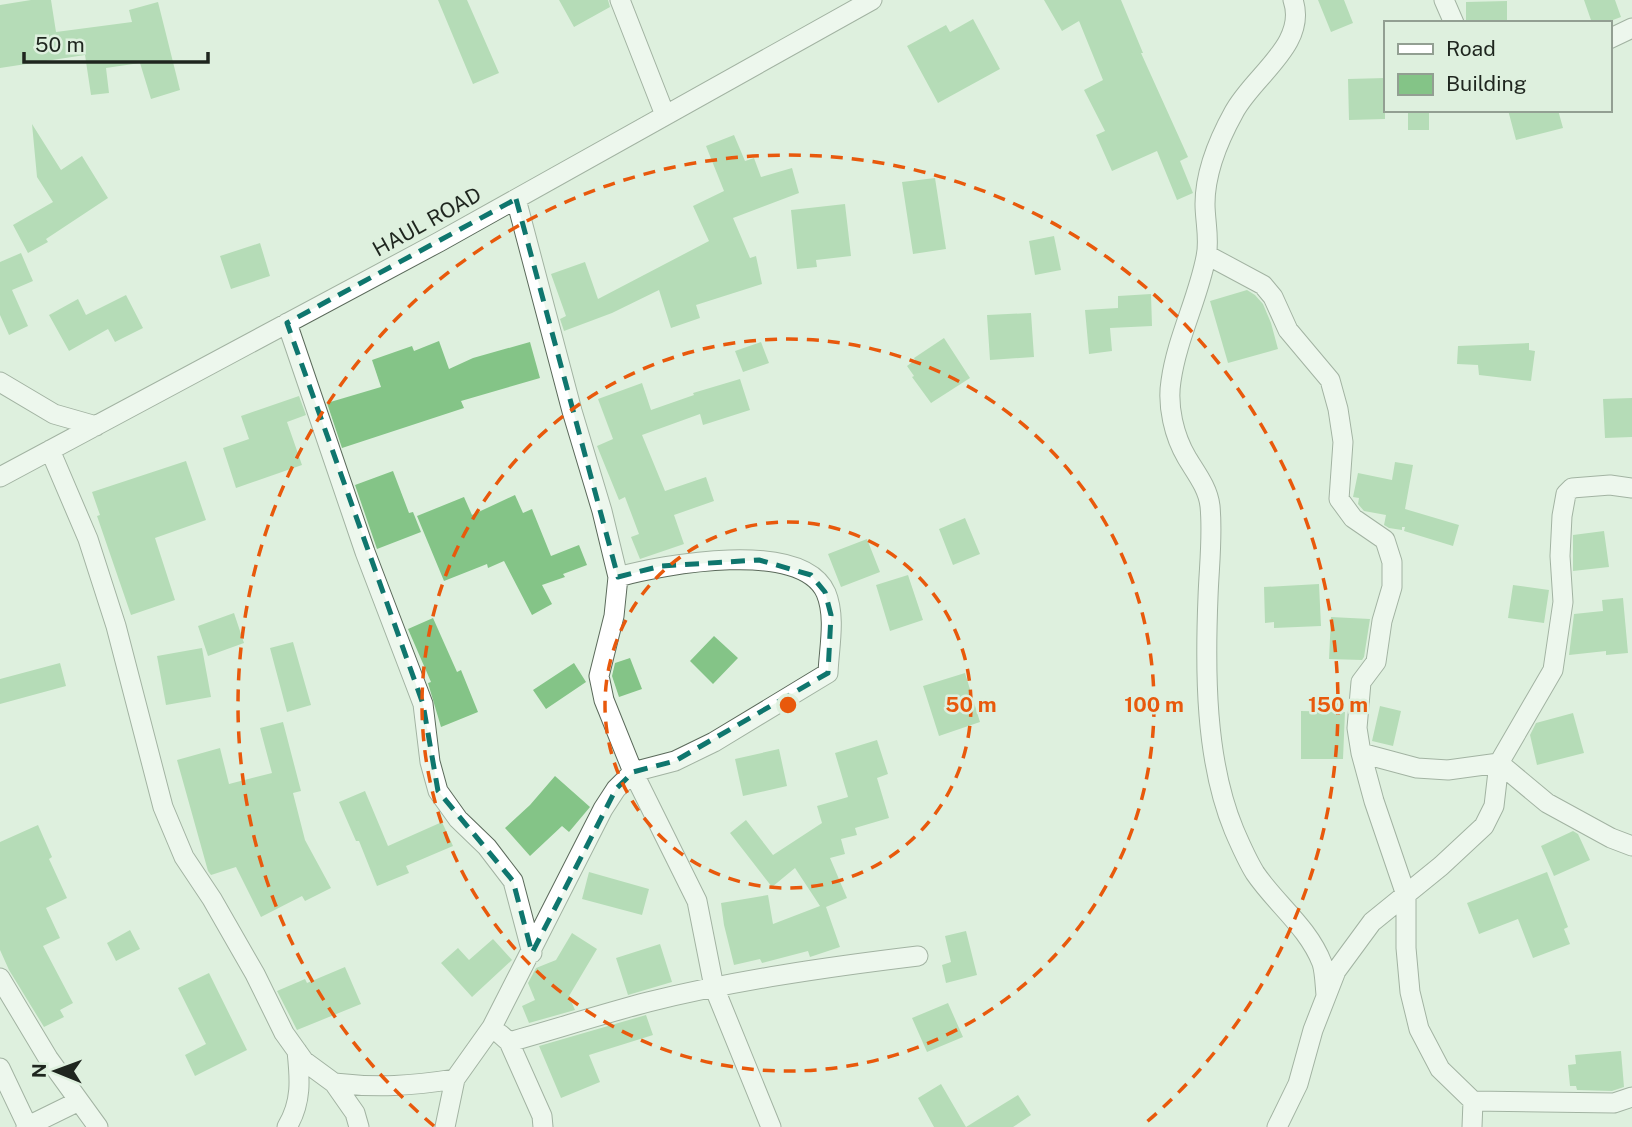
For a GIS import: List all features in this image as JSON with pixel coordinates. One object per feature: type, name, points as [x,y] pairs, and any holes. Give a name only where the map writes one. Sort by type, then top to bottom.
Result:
[{"type":"street","points":[[620,0],[665,115]]},
{"type":"street","name":"HAUL ROAD","points":[[0,477],[516,200],[872,0]]},
{"type":"street","points":[[1293,0],[1296,27],[1288,45],[1243,96],[1213,159],[1205,201],[1207,255],[1170,383],[1172,423],[1185,456],[1199,476],[1209,499],[1212,526],[1206,639],[1208,703],[1218,773],[1233,828],[1255,873],[1315,947],[1323,966],[1326,995]]},
{"type":"street","points":[[1444,0],[1453,21]]},
{"type":"street","points":[[1611,38],[1632,27]]},
{"type":"street","points":[[516,200],[618,577],[614,616],[599,676],[604,700],[633,772],[697,901],[714,987],[771,1127]]},
{"type":"street","points":[[1207,255],[1264,285],[1273,296],[1288,330],[1330,380],[1343,442],[1339,499],[1353,518],[1385,540],[1392,562],[1392,587],[1382,621],[1376,662],[1361,682],[1357,728],[1374,801],[1406,895],[1406,948],[1410,992],[1419,1029],[1440,1069],[1473,1101],[1614,1103],[1632,1097]]},
{"type":"street","points":[[287,323],[365,552],[423,704],[430,762],[438,791],[458,819],[487,847],[513,881],[532,953]]},
{"type":"street","points":[[0,382],[54,414],[96,426]]},
{"type":"street","points":[[50,450],[88,539],[116,626],[163,807],[178,845],[255,974],[284,1033],[304,1061],[334,1083],[355,1113],[359,1127]]},
{"type":"street","points":[[1277,1127],[1298,1084],[1313,1030],[1336,971],[1372,922],[1441,866],[1484,826],[1494,806],[1499,763],[1553,670],[1563,602],[1560,556],[1566,494],[1572,488],[1611,485],[1632,488]]},
{"type":"street","points":[[445,1127],[455,1079],[492,1027],[615,789],[633,772],[675,761],[714,742],[828,673],[831,615],[825,592],[811,575],[791,566],[759,560],[661,566],[618,577]]},
{"type":"street","points":[[1361,753],[1417,768],[1448,770],[1499,763],[1547,803],[1611,838],[1632,846]]},
{"type":"street","points":[[509,1042],[648,1002],[714,987],[818,969],[918,957]]},
{"type":"street","points":[[0,978],[24,1021],[98,1127]]},
{"type":"street","points":[[492,1027],[509,1042],[542,1116],[543,1127]]},
{"type":"street","points":[[288,1127],[298,1105],[300,1082],[297,1051]]},
{"type":"street","points":[[0,1068],[27,1127],[79,1101]]},
{"type":"street","points":[[334,1083],[376,1087],[415,1086],[455,1079]]},
{"type":"street","points":[[1472,1127],[1473,1101]]},
{"type":"highlighted area","points":[[516,199],[618,577],[661,566],[759,560],[811,575],[825,592],[831,615],[828,673],[675,761],[633,772],[616,789],[532,953],[513,881],[438,791],[423,704],[287,323]]},
{"type":"building","points":[[51,0],[56,32],[132,22],[129,10],[158,2],[180,90],[151,99],[140,63],[106,68],[109,93],[91,95],[85,55],[0,68],[0,5]]},
{"type":"building","points":[[438,0],[467,0],[499,73],[473,84]]},
{"type":"building","points":[[559,0],[608,0],[610,7],[574,27]]},
{"type":"building","points":[[1044,0],[1121,0],[1141,53],[1188,157],[1180,161],[1193,193],[1177,200],[1157,151],[1112,171],[1096,135],[1105,131],[1084,90],[1103,80],[1079,21],[1062,31]]},
{"type":"building","points":[[1318,0],[1344,0],[1353,23],[1331,32]]},
{"type":"building","points":[[1584,0],[1615,0],[1621,17],[1610,21],[1591,21]]},
{"type":"building","points":[[1507,1],[1507,21],[1466,21],[1466,2]]},
{"type":"building","points":[[973,19],[1000,69],[938,103],[907,46],[946,25],[950,32]]},
{"type":"building","points":[[1384,78],[1385,119],[1349,120],[1348,79]]},
{"type":"building","points":[[1408,112],[1429,112],[1429,130],[1408,130]]},
{"type":"building","points":[[1509,112],[1559,112],[1563,128],[1516,140]]},
{"type":"building","points":[[32,124],[61,170],[82,156],[108,198],[46,239],[48,242],[28,253],[13,225],[53,202],[37,177]]},
{"type":"building","points":[[734,135],[745,161],[754,158],[761,177],[792,168],[799,193],[733,218],[750,258],[756,256],[762,284],[696,305],[700,318],[671,328],[659,290],[612,313],[564,331],[560,319],[566,316],[551,274],[585,262],[598,299],[709,241],[693,206],[724,191],[706,146]]},
{"type":"building","points":[[935,178],[946,249],[913,254],[902,182]]},
{"type":"building","points":[[845,204],[851,256],[816,260],[817,267],[797,269],[791,210]]},
{"type":"building","points":[[1054,236],[1061,270],[1035,275],[1029,241]]},
{"type":"building","points":[[260,243],[270,276],[231,289],[220,256]]},
{"type":"building","points":[[21,253],[33,281],[12,290],[28,326],[9,335],[0,315],[0,262]]},
{"type":"building","points":[[1247,290],[1263,304],[1278,349],[1228,363],[1210,301]]},
{"type":"building","points":[[1151,294],[1152,326],[1110,328],[1112,351],[1089,354],[1085,310],[1118,308],[1118,296]]},
{"type":"building","points":[[126,295],[143,328],[115,342],[108,329],[69,351],[49,315],[78,299],[86,315]]},
{"type":"building","points":[[1031,313],[1034,357],[990,360],[987,315]]},
{"type":"building","points":[[944,338],[970,378],[931,403],[907,366],[914,358]]},
{"type":"building","points":[[439,341],[449,369],[473,358],[530,342],[540,378],[461,401],[464,408],[342,448],[327,403],[381,387],[372,360],[412,346],[414,351]]},
{"type":"building","points":[[761,342],[769,363],[743,372],[735,351]]},
{"type":"building","points":[[1529,343],[1529,350],[1535,351],[1531,381],[1479,375],[1478,365],[1457,364],[1458,346]]},
{"type":"building","points":[[740,379],[750,410],[703,425],[700,414],[642,435],[665,491],[706,477],[714,501],[674,515],[684,544],[640,559],[631,537],[639,534],[625,497],[619,500],[597,446],[613,439],[598,399],[642,383],[651,410],[694,395],[693,393]]},
{"type":"building","points":[[299,396],[306,415],[287,422],[302,465],[236,488],[223,448],[249,439],[241,416]]},
{"type":"building","points":[[1632,398],[1632,437],[1605,438],[1603,399]]},
{"type":"building","points":[[186,461],[206,520],[155,538],[175,600],[131,615],[97,516],[100,515],[92,492]]},
{"type":"building","points":[[1395,462],[1413,465],[1405,509],[1459,525],[1453,546],[1404,531],[1405,527],[1402,527],[1402,530],[1389,528],[1384,525],[1386,515],[1364,511],[1358,504],[1359,498],[1353,497],[1358,473],[1392,480]]},
{"type":"building","points":[[393,471],[409,513],[413,512],[421,532],[377,549],[355,485]]},
{"type":"building","points":[[515,495],[523,513],[532,509],[551,556],[579,545],[587,565],[542,585],[552,604],[532,615],[504,561],[488,568],[487,564],[444,581],[417,516],[464,497],[472,515]]},
{"type":"building","points":[[965,518],[980,554],[953,565],[939,529]]},
{"type":"building","points":[[1604,531],[1609,567],[1573,571],[1573,535]]},
{"type":"building","points":[[867,539],[880,572],[841,587],[828,554]]},
{"type":"building","points":[[908,575],[923,620],[890,631],[876,585]]},
{"type":"building","points":[[1319,584],[1321,626],[1274,628],[1274,622],[1265,623],[1264,587]]},
{"type":"building","points":[[1513,585],[1549,590],[1544,623],[1508,618]]},
{"type":"building","points":[[1623,598],[1628,653],[1606,655],[1606,651],[1569,655],[1574,614],[1603,611],[1602,600]]},
{"type":"building","points":[[234,613],[244,643],[208,656],[198,626]]},
{"type":"building","points":[[1331,617],[1370,619],[1362,660],[1329,659]]},
{"type":"building","points":[[433,618],[457,672],[461,670],[478,712],[441,727],[428,683],[431,682],[408,629]]},
{"type":"building","points":[[714,636],[738,658],[713,684],[690,661]]},
{"type":"building","points":[[293,642],[311,705],[287,712],[270,648]]},
{"type":"building","points":[[202,648],[211,697],[166,705],[157,656]]},
{"type":"building","points":[[630,658],[642,689],[619,697],[612,676],[615,663]]},
{"type":"building","points":[[60,663],[66,686],[0,704],[0,679]]},
{"type":"building","points":[[574,663],[586,682],[546,709],[533,690]]},
{"type":"building","points":[[965,673],[980,722],[939,736],[923,686]]},
{"type":"building","points":[[1380,706],[1401,711],[1393,746],[1372,741]]},
{"type":"building","points":[[1301,711],[1345,712],[1343,759],[1301,759]]},
{"type":"building","points":[[1573,713],[1584,753],[1537,765],[1530,735],[1536,723]]},
{"type":"building","points":[[283,722],[301,791],[293,793],[305,840],[331,888],[305,901],[302,896],[261,917],[236,867],[211,875],[208,871],[177,760],[220,748],[229,784],[272,773],[260,728]]},
{"type":"building","points":[[877,740],[888,774],[877,778],[889,818],[855,828],[857,835],[841,839],[845,854],[830,858],[847,898],[826,907],[840,947],[810,957],[808,951],[762,963],[760,959],[734,965],[721,903],[768,895],[773,924],[820,906],[795,868],[772,887],[730,833],[746,820],[773,855],[822,823],[817,806],[848,797],[835,753]]},
{"type":"building","points":[[779,749],[787,786],[743,796],[735,759]]},
{"type":"building","points":[[555,776],[590,807],[569,832],[562,826],[530,856],[505,828]]},
{"type":"building","points":[[365,791],[388,846],[442,822],[453,846],[406,866],[409,873],[377,886],[359,841],[356,841],[339,802]]},
{"type":"building","points":[[38,825],[52,857],[49,859],[67,898],[46,908],[60,938],[43,946],[73,1003],[60,1010],[64,1017],[44,1027],[9,970],[0,950],[0,842]]},
{"type":"building","points":[[1573,831],[1578,834],[1590,860],[1554,876],[1541,846]]},
{"type":"building","points":[[589,872],[649,889],[642,915],[582,899]]},
{"type":"building","points":[[1547,872],[1568,927],[1564,929],[1570,944],[1533,958],[1518,919],[1479,934],[1467,903]]},
{"type":"building","points":[[130,930],[140,949],[116,961],[107,943]]},
{"type":"building","points":[[966,931],[977,975],[946,983],[942,965],[951,962],[945,936]]},
{"type":"building","points":[[572,933],[597,949],[569,996],[575,1010],[529,1023],[522,1006],[535,1000],[528,983],[536,968],[556,960]]},
{"type":"building","points":[[493,939],[512,960],[472,997],[441,963],[458,948],[469,960]]},
{"type":"building","points":[[660,944],[672,982],[628,995],[616,958]]},
{"type":"building","points":[[345,967],[361,1004],[297,1030],[277,991],[305,979],[307,983]]},
{"type":"building","points":[[209,973],[247,1050],[195,1076],[185,1055],[206,1044],[178,988]]},
{"type":"building","points":[[948,1003],[963,1037],[927,1052],[912,1018]]},
{"type":"building","points":[[646,1015],[653,1035],[589,1055],[600,1082],[561,1098],[539,1046]]},
{"type":"building","points":[[1621,1051],[1624,1087],[1612,1091],[1577,1090],[1576,1086],[1570,1086],[1568,1065],[1576,1064],[1575,1055]]},
{"type":"building","points":[[941,1084],[966,1127],[934,1127],[918,1098]]},
{"type":"building","points":[[1018,1095],[1031,1115],[1013,1127],[966,1127]]}]
